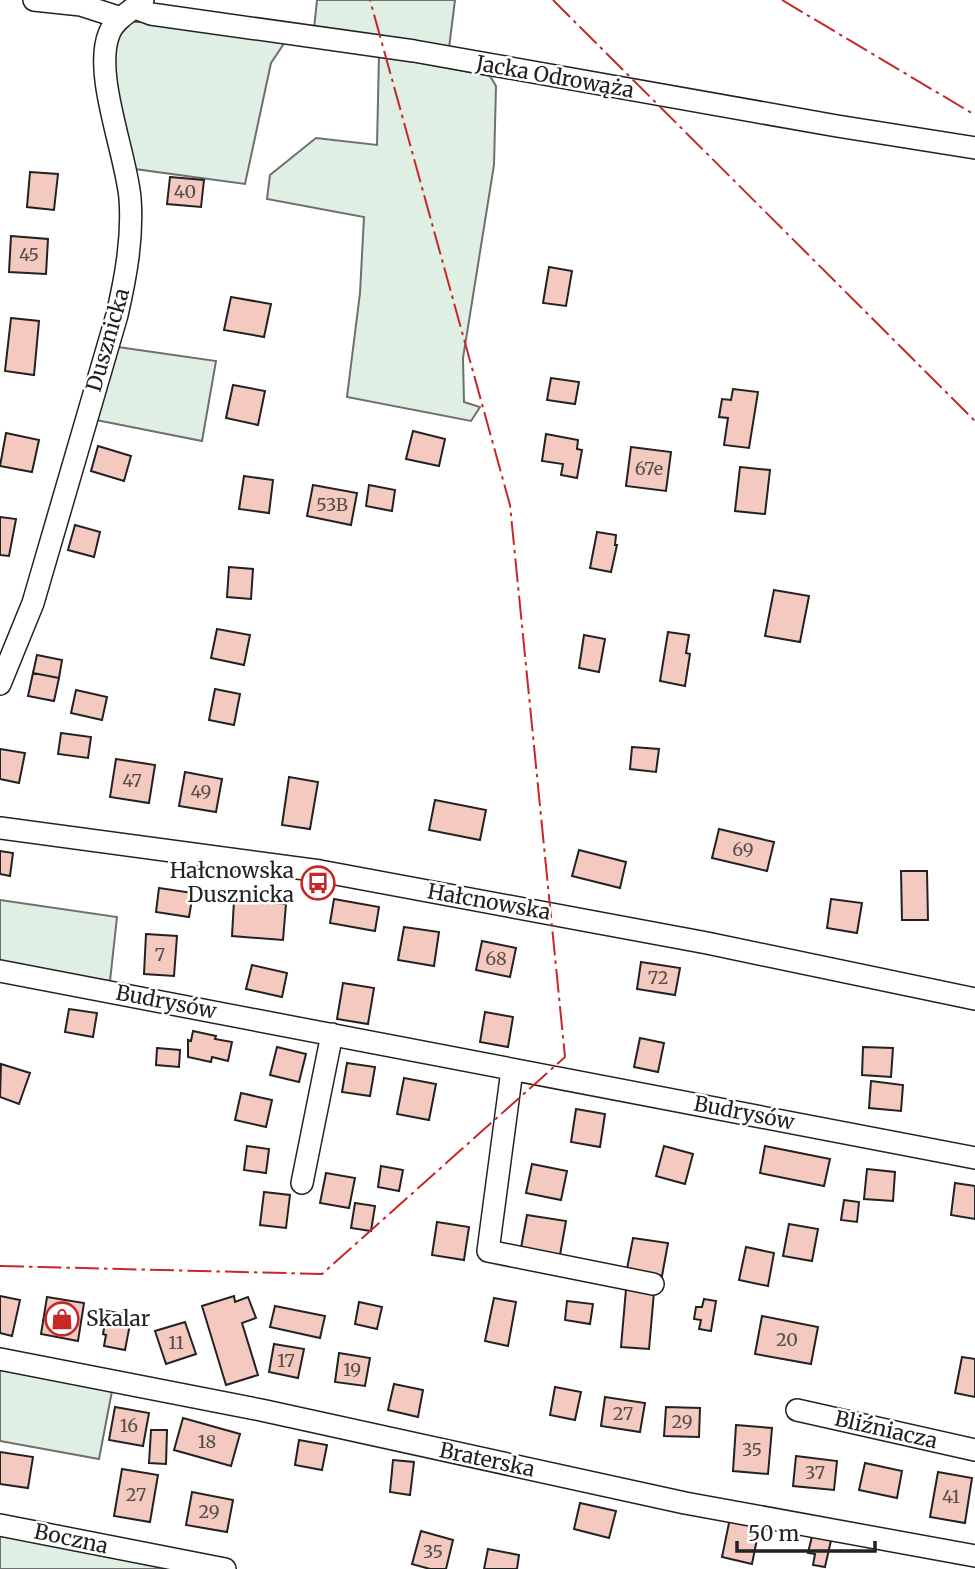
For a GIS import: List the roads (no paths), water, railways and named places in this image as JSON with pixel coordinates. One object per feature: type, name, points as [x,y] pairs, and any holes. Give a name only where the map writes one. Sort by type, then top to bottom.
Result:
[{"type":"street","name":"Jacka Odrowąża","points":[[34,0],[133,9],[151,14],[414,51],[975,148]]},
{"type":"street","name":"Dusznicka","points":[[0,684],[33,603],[117,315],[127,272],[131,231],[130,197],[107,83],[105,54],[109,32],[133,9]]},
{"type":"street","name":"Hałcnowska","points":[[0,828],[320,871],[707,943],[975,999]]},
{"type":"street","name":"Budrysów","points":[[0,971],[975,1158]]},
{"type":"street","points":[[302,1183],[332,1034]]},
{"type":"street","points":[[512,1070],[488,1251],[653,1284]]},
{"type":"street","name":"Braterska","points":[[0,1359],[261,1410],[685,1503],[975,1556]]},
{"type":"street","name":"Bliźniacza","points":[[797,1410],[975,1450]]},
{"type":"street","name":"Boczna","points":[[0,1525],[225,1569]]},
{"type":"place","name":"Hałcnowska Dusznicka","points":[[318,883]]},
{"type":"place","name":"Skalar","points":[[62,1319]]}]
